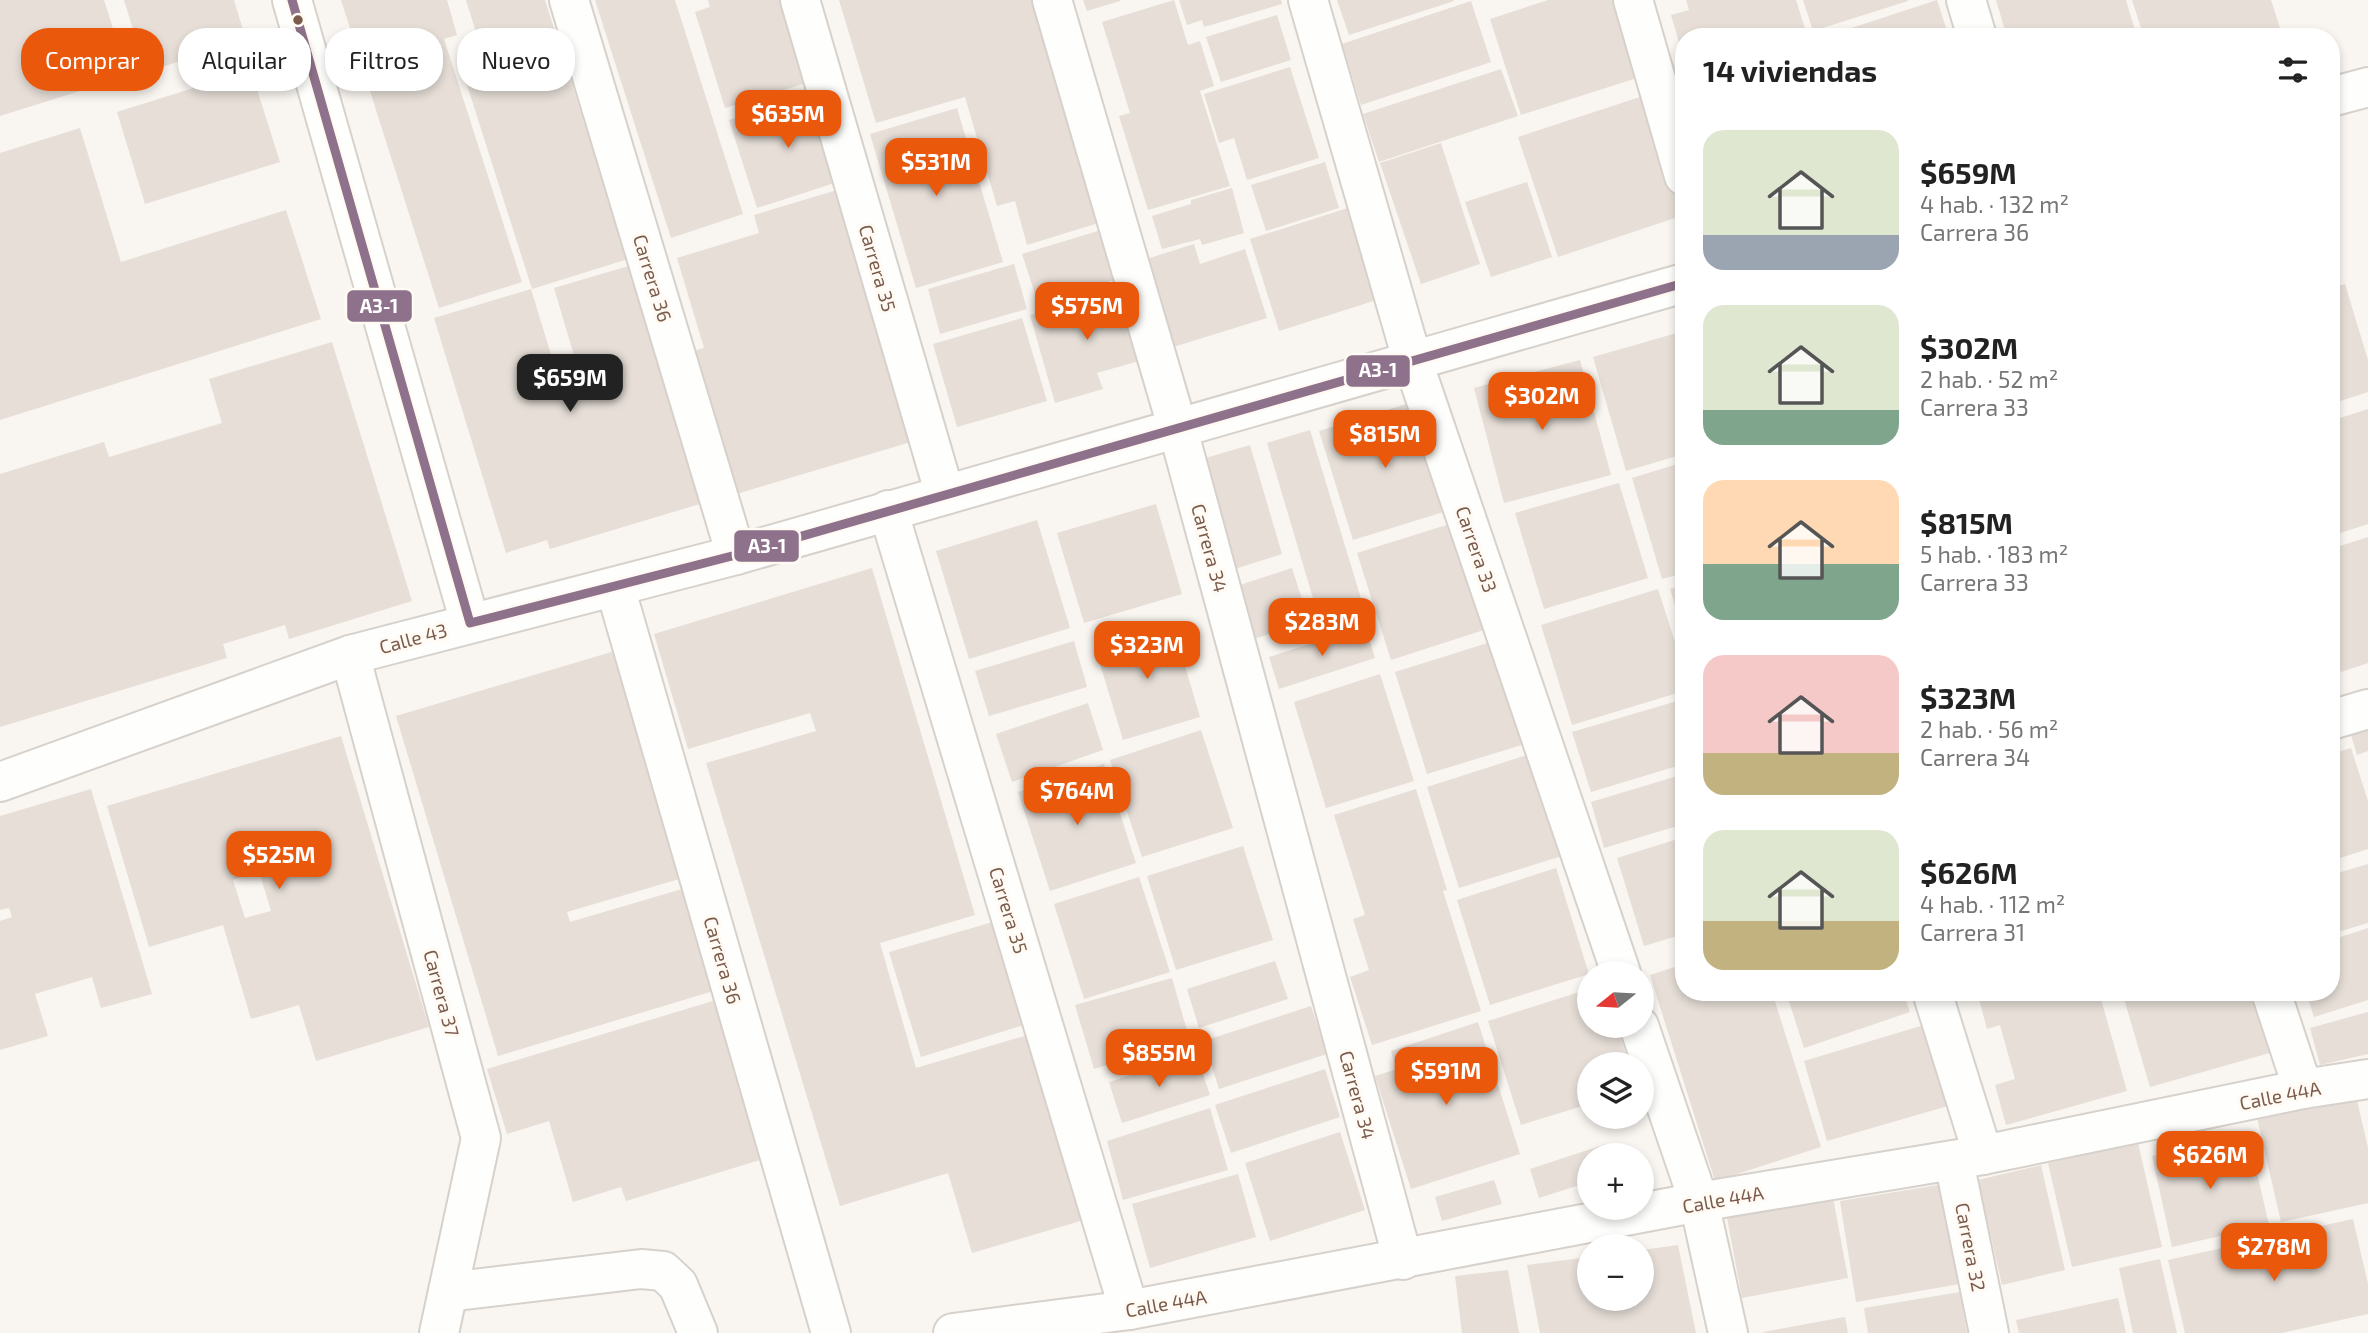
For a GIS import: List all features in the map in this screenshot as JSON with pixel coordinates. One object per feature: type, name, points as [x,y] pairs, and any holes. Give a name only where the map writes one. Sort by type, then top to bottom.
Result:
[{"type":"street","points":[[292,0],[470,623]]},
{"type":"street","name":"Carrera 36","points":[[569,0],[736,555]]},
{"type":"street","name":"Carrera 35","points":[[800,0],[945,495]]},
{"type":"street","name":"Carrera 34","points":[[1052,0],[1177,426],[1403,1260]]},
{"type":"street","name":"Carrera 33","points":[[1308,0],[1412,359],[1617,961]]},
{"type":"street","points":[[1633,0],[1675,145]]},
{"type":"street","points":[[1966,0],[1974,28]]},
{"type":"street","points":[[2340,94],[2368,86]]},
{"type":"street","name":"Calle 43","points":[[0,782],[350,655],[736,555],[1177,426],[1675,286]]},
{"type":"street","name":"Carrera 35","points":[[888,510],[1129,1310]]},
{"type":"street","name":"Carrera 36","points":[[615,587],[831,1333]]},
{"type":"street","name":"Carrera 37","points":[[350,655],[481,1138],[439,1333]]},
{"type":"street","points":[[2340,717],[2368,709]]},
{"type":"street","name":"Carrera 32","points":[[1934,1001],[1968,1158],[1989,1333]]},
{"type":"street","points":[[2274,1001],[2303,1089]]},
{"type":"street","points":[[1643,1038],[1699,1202],[1728,1333]]},
{"type":"street","name":"Calle 44A","points":[[953,1333],[1035,1328],[1699,1202],[1968,1158],[2303,1089],[2368,1079]]},
{"type":"street","points":[[448,1292],[641,1269],[663,1271],[678,1285],[698,1333]]},
{"type":"building","points":[[0,0],[104,0],[113,28],[21,28],[21,91],[80,91],[0,116]]},
{"type":"building","points":[[124,0],[234,0],[242,28],[178,28],[178,62],[164,66],[164,28],[133,28]]},
{"type":"building","points":[[341,0],[447,0],[457,35],[444,39],[457,80],[457,91],[461,91],[522,282],[439,308],[370,91],[443,91],[443,28],[350,28]]},
{"type":"building","points":[[466,0],[545,0],[554,28],[475,28]]},
{"type":"building","points":[[595,0],[675,0],[743,214],[671,238]]},
{"type":"building","points":[[708,0],[791,0],[816,80],[725,108],[695,12],[710,7]]},
{"type":"building","points":[[839,0],[1039,0],[1105,221],[1027,245],[1015,201],[997,206],[965,97],[876,123]]},
{"type":"building","points":[[1083,0],[1120,0],[1120,1],[1087,11]]},
{"type":"building","points":[[1174,0],[1188,45],[1200,41],[1214,86],[1200,91],[1230,186],[1148,210],[1119,116],[1130,113],[1102,22]]},
{"type":"building","points":[[1179,0],[1281,0],[1282,4],[1204,27],[1202,20],[1187,25]]},
{"type":"building","points":[[1337,0],[1453,0],[1454,1],[1349,35]]},
{"type":"building","points":[[1548,0],[1612,0],[1637,78],[1521,115],[1490,19]]},
{"type":"building","points":[[1686,0],[1796,0],[1805,28],[1675,29],[1671,15],[1689,10]]},
{"type":"building","points":[[1803,0],[1908,0],[1822,28],[1812,28]]},
{"type":"building","points":[[1937,0],[1946,28],[1851,28]]},
{"type":"building","points":[[1996,0],[2126,0],[2134,28],[2004,28]]},
{"type":"building","points":[[2132,0],[2271,0],[2280,28],[2141,28]]},
{"type":"building","points":[[1471,1],[1491,62],[1361,105],[1342,44]]},
{"type":"building","points":[[1277,15],[1291,60],[1221,82],[1206,37]]},
{"type":"building","points":[[1290,67],[1319,158],[1247,180],[1234,138],[1219,143],[1204,94]]},
{"type":"building","points":[[1501,69],[1518,116],[1379,162],[1363,114]]},
{"type":"building","points":[[184,91],[258,91],[280,162],[145,204],[117,112]]},
{"type":"building","points":[[469,91],[574,91],[628,259],[532,289]]},
{"type":"building","points":[[819,92],[847,179],[757,208],[729,120]]},
{"type":"building","points":[[1646,95],[1675,187],[1675,218],[1558,257],[1518,137]]},
{"type":"building","points":[[957,108],[1003,262],[916,288],[870,134]]},
{"type":"building","points":[[80,128],[121,262],[286,210],[321,319],[0,420],[0,153]]},
{"type":"building","points":[[1441,143],[1480,264],[1421,284],[1380,163]]},
{"type":"building","points":[[1325,162],[1339,208],[1266,231],[1251,185]]},
{"type":"building","points":[[1527,182],[1552,257],[1491,277],[1465,202]]},
{"type":"building","points":[[847,187],[921,439],[733,495],[690,352],[704,348],[677,258],[759,233],[754,215]]},
{"type":"building","points":[[1232,188],[1244,233],[1202,245],[1200,239],[1162,249],[1152,216],[1191,204],[1191,200]]},
{"type":"building","points":[[1354,206],[1383,298],[1279,331],[1250,239]]},
{"type":"building","points":[[1101,230],[1117,279],[1038,303],[1022,254]]},
{"type":"building","points":[[1194,244],[1200,264],[1245,249],[1267,318],[1167,349],[1140,261]]},
{"type":"building","points":[[1014,264],[1027,309],[940,334],[928,289]]},
{"type":"building","points":[[632,265],[703,503],[550,549],[547,540],[506,553],[434,318],[531,289],[560,384],[581,379],[554,288]]},
{"type":"building","points":[[2345,284],[2368,360],[2368,392],[2340,401],[2340,285]]},
{"type":"building","points":[[1126,288],[1146,359],[1097,373],[1103,389],[1055,403],[1030,315]]},
{"type":"building","points":[[1022,318],[1047,401],[957,427],[933,344]]},
{"type":"building","points":[[1675,334],[1675,457],[1626,471],[1593,357]]},
{"type":"building","points":[[332,342],[412,601],[289,639],[285,625],[223,644],[227,658],[0,727],[0,474],[104,442],[109,457],[222,423],[209,379]]},
{"type":"building","points":[[1580,360],[1611,475],[1504,503],[1474,388]]},
{"type":"building","points":[[1416,401],[1450,510],[1353,540],[1319,431]]},
{"type":"building","points":[[2368,409],[2368,524],[2340,533],[2340,418]]},
{"type":"building","points":[[1310,430],[1362,602],[1318,615],[1267,443]]},
{"type":"building","points":[[1250,445],[1282,554],[1225,572],[1192,462]]},
{"type":"building","points":[[1675,465],[1675,575],[1662,579],[1632,478]]},
{"type":"building","points":[[1619,483],[1648,578],[1544,609],[1515,513]]},
{"type":"building","points":[[1156,504],[1182,594],[1084,623],[1057,533]]},
{"type":"building","points":[[1037,520],[1070,628],[969,659],[936,551]]},
{"type":"building","points":[[1456,522],[1490,628],[1391,660],[1357,553]]},
{"type":"building","points":[[2368,537],[2368,663],[2341,672],[2340,669],[2340,546]]},
{"type":"building","points":[[872,568],[975,915],[880,943],[916,1068],[1031,1034],[1087,1219],[972,1253],[948,1173],[840,1206],[706,763],[816,731],[810,713],[688,749],[654,634]]},
{"type":"building","points":[[1292,568],[1309,621],[1251,640],[1234,587]]},
{"type":"building","points":[[1675,588],[1675,605],[1670,589]]},
{"type":"building","points":[[1658,589],[1675,642],[1675,694],[1572,725],[1541,625]]},
{"type":"building","points":[[1172,622],[1200,717],[1123,740],[1094,644]]},
{"type":"building","points":[[1365,626],[1375,658],[1279,689],[1269,657]]},
{"type":"building","points":[[1074,641],[1087,687],[989,716],[975,671]]},
{"type":"building","points":[[1494,641],[1525,744],[1427,774],[1395,672]]},
{"type":"building","points":[[618,650],[686,877],[567,912],[570,922],[689,887],[720,989],[498,1056],[396,716]]},
{"type":"building","points":[[1380,674],[1414,781],[1326,808],[1294,702]]},
{"type":"building","points":[[1675,702],[1675,767],[1591,792],[1572,732]]},
{"type":"building","points":[[1088,703],[1103,750],[1012,782],[996,734]]},
{"type":"building","points":[[2368,716],[2368,751],[2357,755],[2347,722]]},
{"type":"building","points":[[1201,730],[1233,828],[1142,857],[1110,760]]},
{"type":"building","points":[[341,736],[429,1027],[316,1061],[299,1005],[251,1019],[223,925],[149,947],[107,806]],"holes":[[[259,871],[271,911],[245,918],[233,880]]]},
{"type":"building","points":[[2351,748],[2368,801],[2368,849],[2340,858],[2340,751]]},
{"type":"building","points":[[1530,754],[1562,856],[1459,888],[1427,787]]},
{"type":"building","points":[[1104,764],[1136,863],[1050,891],[1018,792]]},
{"type":"building","points":[[1675,777],[1675,827],[1604,848],[1591,802]]},
{"type":"building","points":[[91,789],[152,994],[101,1008],[92,977],[35,994],[48,1036],[0,1050],[0,921],[12,917],[9,908],[0,910],[0,816]]},
{"type":"building","points":[[1416,789],[1447,890],[1443,891],[1481,1011],[1372,1045],[1350,977],[1369,970],[1353,919],[1365,915],[1334,815]]},
{"type":"building","points":[[1675,840],[1675,937],[1644,946],[1617,858]]},
{"type":"building","points":[[1243,846],[1273,940],[1176,970],[1147,876]]},
{"type":"building","points":[[2368,864],[2368,923],[2340,931],[2340,872]]},
{"type":"building","points":[[1556,868],[1585,961],[1577,961],[1577,978],[1490,1005],[1457,900]]},
{"type":"building","points":[[1139,877],[1170,972],[1084,999],[1054,904]]},
{"type":"building","points":[[993,922],[1024,1025],[921,1057],[889,952]]},
{"type":"building","points":[[2368,928],[2368,1000],[2314,1017],[2309,1001],[2340,1001],[2340,937]]},
{"type":"building","points":[[1275,961],[1288,999],[1199,1028],[1187,989]]},
{"type":"building","points":[[1675,967],[1675,1001],[1775,1001],[1821,1147],[1715,1181],[1654,988],[1654,974]]},
{"type":"building","points":[[1172,978],[1190,1041],[1094,1069],[1075,1005]]},
{"type":"building","points":[[1577,993],[1577,1038],[1621,1038],[1625,1052],[1577,1052],[1577,1108],[1521,1125],[1488,1021]]},
{"type":"building","points":[[723,998],[770,1157],[626,1201],[621,1187],[573,1202],[549,1121],[507,1134],[487,1069]]},
{"type":"building","points":[[1789,1001],[1906,1001],[1910,1012],[1804,1048]]},
{"type":"building","points":[[1979,1001],[2102,1001],[2127,1091],[2006,1125],[1995,1085],[2015,1079],[2000,1025],[1987,1029]]},
{"type":"building","points":[[2125,1001],[2258,1001],[2273,1052],[2150,1087]]},
{"type":"building","points":[[1311,1006],[1327,1054],[1219,1089],[1204,1041]]},
{"type":"building","points":[[2368,1012],[2368,1054],[2320,1065],[2310,1028]]},
{"type":"building","points":[[1478,1022],[1520,1154],[1411,1189],[1375,1076],[1397,1069],[1391,1051]]},
{"type":"building","points":[[1924,1025],[1948,1106],[1827,1141],[1804,1061]]},
{"type":"building","points":[[1196,1054],[1210,1095],[1122,1123],[1109,1082]]},
{"type":"building","points":[[1325,1069],[1340,1117],[1231,1153],[1215,1105]]},
{"type":"building","points":[[2356,1096],[2368,1148],[2368,1203],[2281,1222],[2257,1118]]},
{"type":"building","points":[[1210,1108],[1228,1170],[1123,1200],[1107,1141]]},
{"type":"building","points":[[1340,1132],[1365,1210],[1270,1241],[1245,1163]]},
{"type":"building","points":[[2248,1134],[2269,1225],[2172,1247],[2152,1156]]},
{"type":"building","points":[[2138,1143],[2162,1247],[2072,1267],[2048,1163]]},
{"type":"building","points":[[1577,1154],[1577,1186],[1539,1198],[1530,1169]]},
{"type":"building","points":[[2041,1165],[2065,1270],[2002,1285],[1978,1180]]},
{"type":"building","points":[[1238,1174],[1256,1237],[1150,1268],[1132,1204]]},
{"type":"building","points":[[1494,1180],[1502,1204],[1442,1221],[1435,1197]]},
{"type":"building","points":[[1944,1184],[1960,1284],[1856,1302],[1840,1201]]},
{"type":"building","points":[[1831,1187],[1848,1278],[1742,1298],[1725,1207]]},
{"type":"building","points":[[2353,1219],[2368,1284],[2368,1314],[2282,1333],[2185,1333],[2168,1260]]},
{"type":"building","points":[[1678,1245],[1696,1333],[1540,1333],[1527,1265],[1577,1259],[1577,1311],[1654,1311],[1654,1248]]},
{"type":"building","points":[[2160,1259],[2177,1333],[2133,1333],[2119,1268]]},
{"type":"building","points":[[1508,1270],[1519,1333],[1462,1333],[1455,1276]]},
{"type":"building","points":[[1960,1292],[1967,1333],[1868,1333],[1864,1308]]},
{"type":"building","points":[[2118,1298],[2126,1333],[2019,1333],[2016,1320]]},
{"type":"building","points":[[1845,1317],[1848,1333],[1763,1333],[1763,1332]]},
{"type":"transit line","name":"A3-1","points":[[292,0],[470,623],[736,555],[1675,286]]}]
